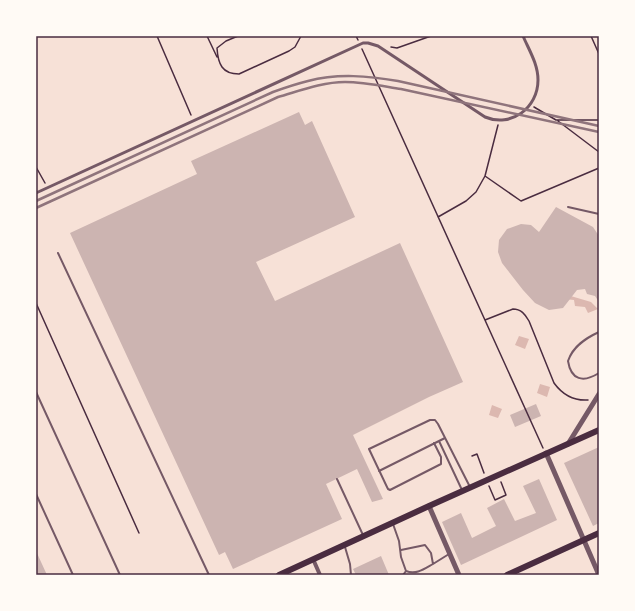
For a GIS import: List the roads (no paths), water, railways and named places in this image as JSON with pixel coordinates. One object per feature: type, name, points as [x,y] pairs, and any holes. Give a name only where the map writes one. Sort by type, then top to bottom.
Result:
[{"type":"main road","points":[[279,575],[470,487],[599,430]]},
{"type":"main road","points":[[507,575],[599,532]]},
{"type":"street","points":[[36,193],[360,45],[368,43],[378,46],[485,117],[499,121],[514,118],[523,112],[534,98],[538,80],[532,56],[523,36]]},
{"type":"street","points":[[568,444],[599,394]]},
{"type":"street","points":[[546,453],[599,575]]},
{"type":"street","points":[[429,506],[459,575]]},
{"type":"street","points":[[313,559],[320,575]]},
{"type":"lane","points":[[568,207],[599,214]]},
{"type":"lane","points":[[58,254],[210,575]]},
{"type":"lane","points":[[599,332],[590,336],[573,349],[568,361],[571,373],[576,377],[584,379],[599,373]]},
{"type":"lane","points":[[36,392],[120,575]]},
{"type":"lane","points":[[434,443],[442,461],[441,464],[388,490],[369,449],[430,420],[435,420],[438,424],[470,487]]},
{"type":"lane","points":[[379,471],[445,438]]},
{"type":"lane","points":[[439,441],[462,491]]},
{"type":"lane","points":[[337,479],[364,536]]},
{"type":"lane","points":[[36,494],[73,575]]},
{"type":"lane","points":[[392,523],[406,571]]},
{"type":"lane","points":[[344,545],[350,564],[350,575]]},
{"type":"lane","points":[[401,550],[425,545],[431,553],[433,564]]},
{"type":"lane","points":[[406,571],[411,573],[418,572],[450,554]]},
{"type":"lane","points":[[403,575],[406,571]]},
{"type":"railway","points":[[36,201],[273,92],[319,78],[353,76],[398,81],[599,126]]},
{"type":"railway","points":[[36,208],[278,97],[311,87],[336,82],[373,84],[401,89],[599,132]]}]
